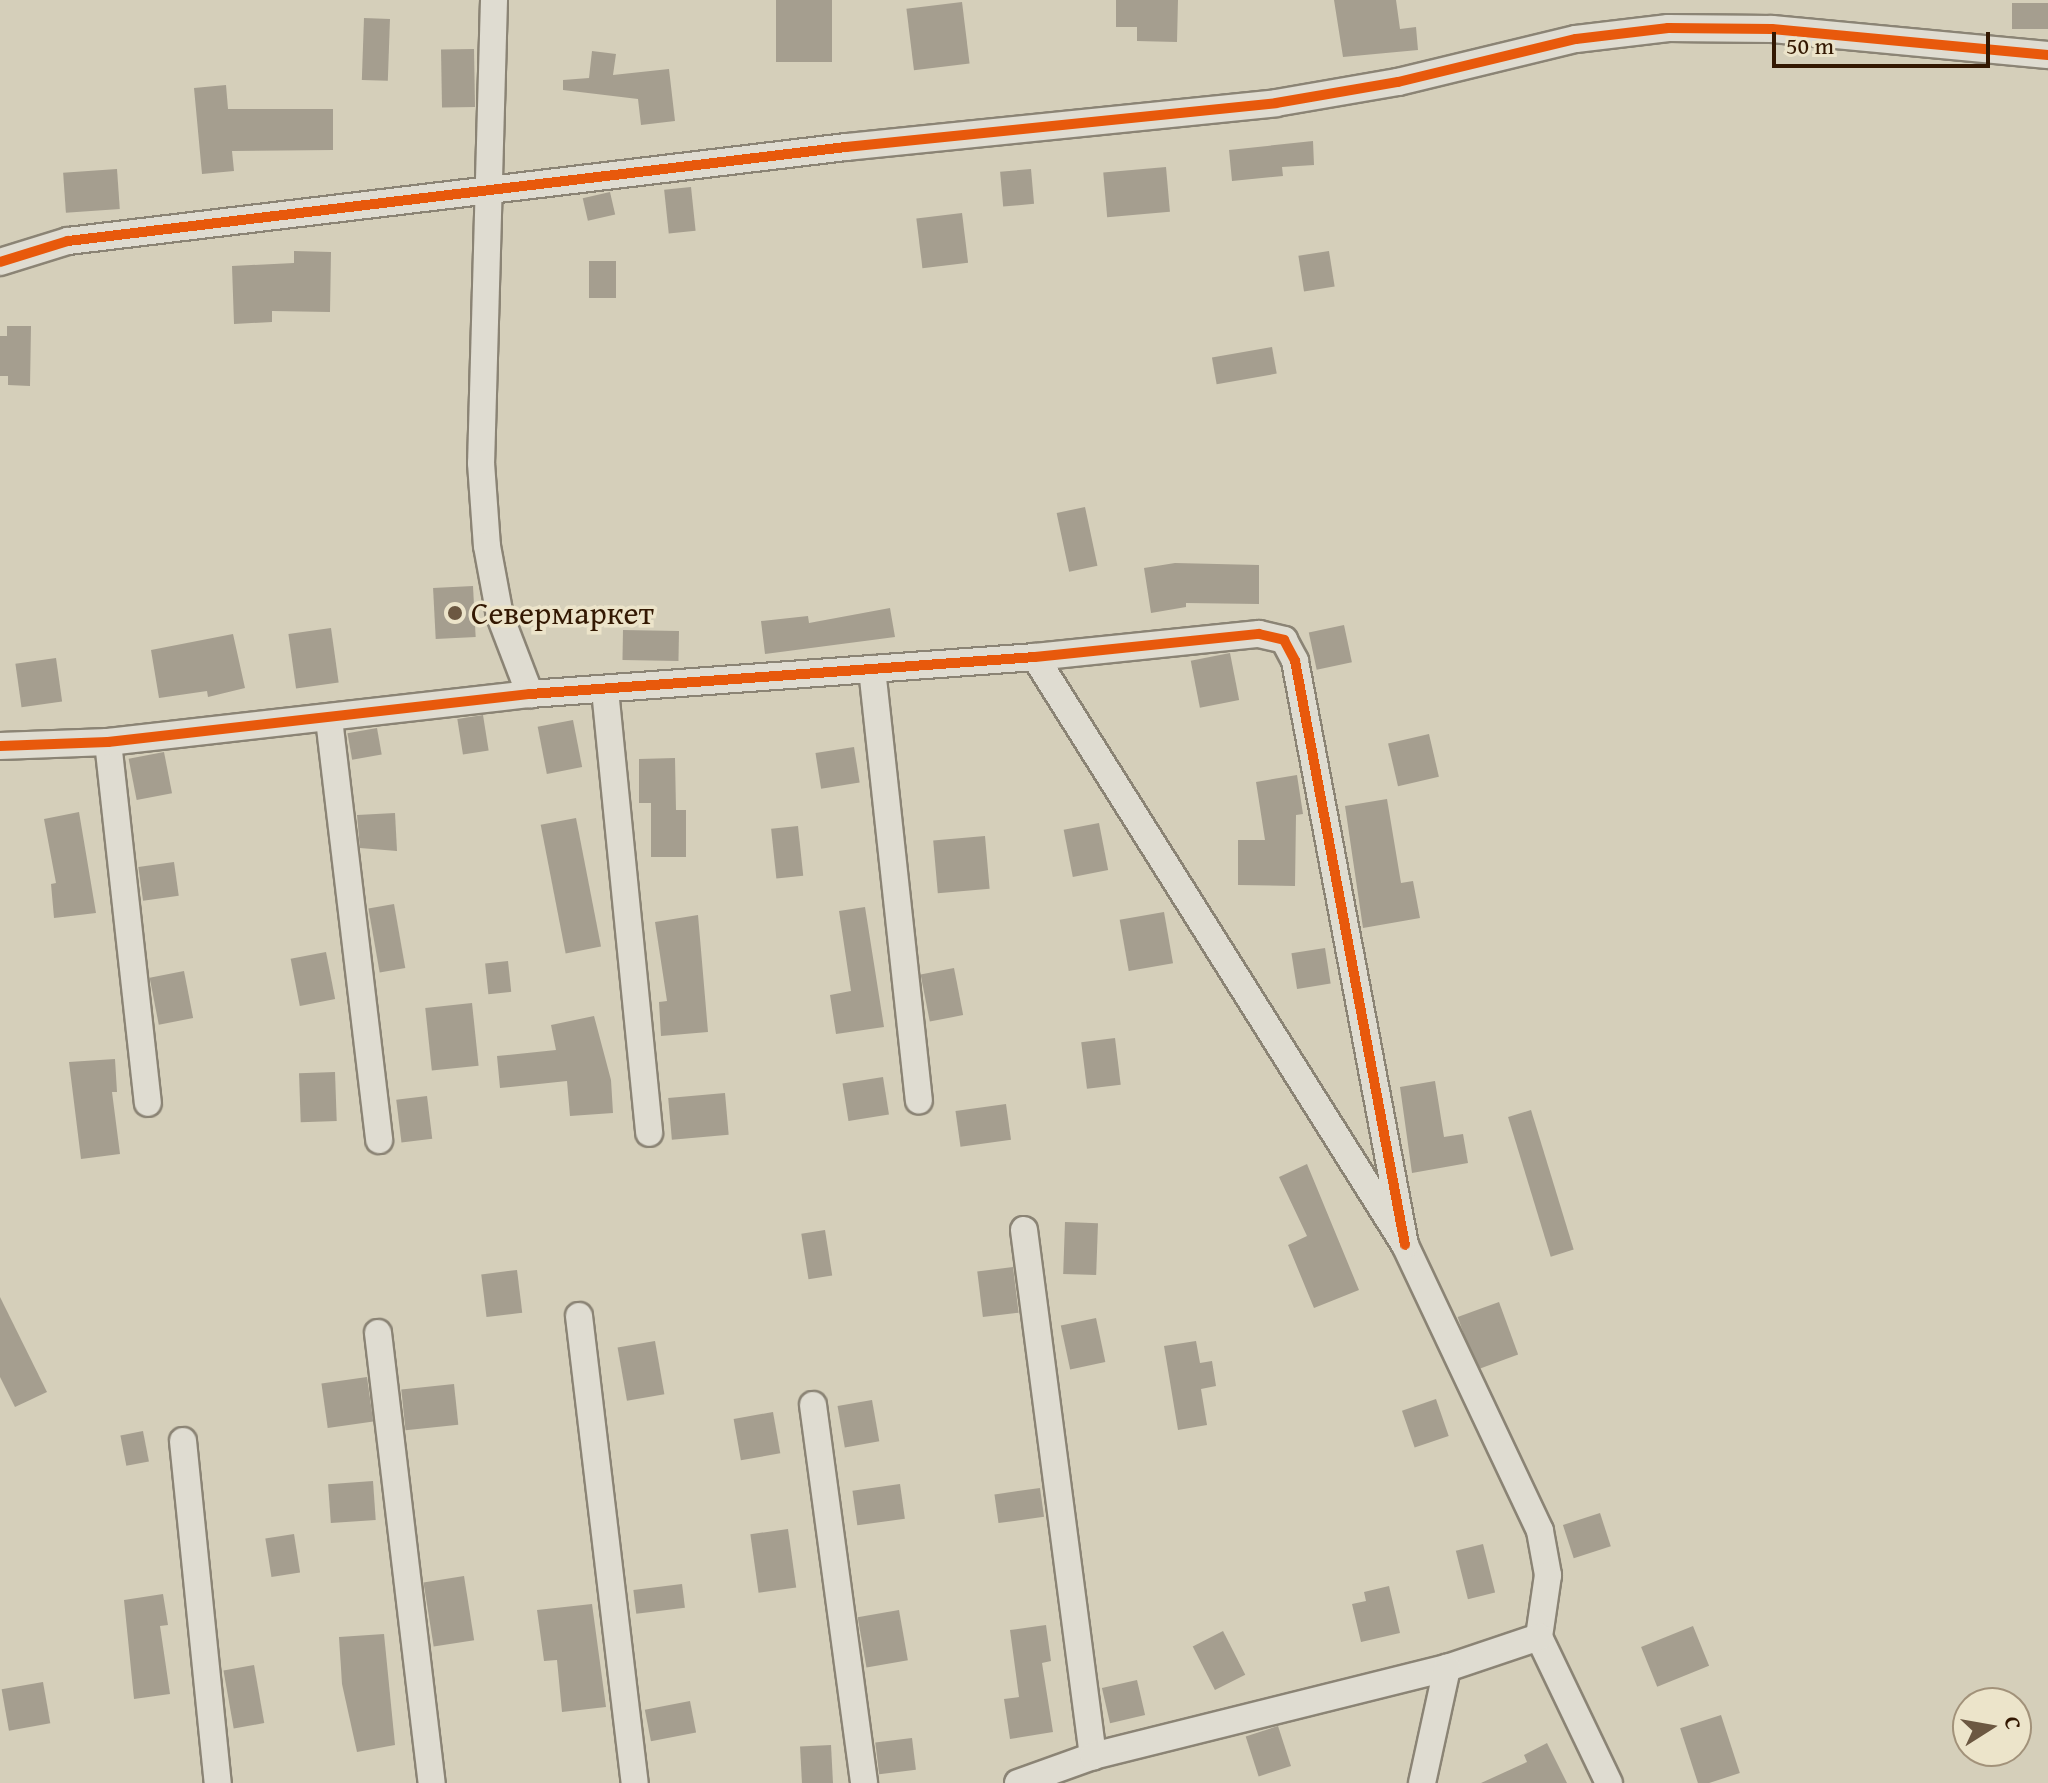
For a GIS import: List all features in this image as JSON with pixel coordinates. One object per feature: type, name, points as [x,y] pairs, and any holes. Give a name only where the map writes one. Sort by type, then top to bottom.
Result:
[{"type":"street","points":[[494,0],[486,194],[481,463],[486,532],[500,616],[530,694]]},
{"type":"street","points":[[0,262],[68,241],[486,194],[846,147],[1276,103],[1398,82],[1576,39],[1668,28],[1772,29],[2048,55]]},
{"type":"street","points":[[0,746],[108,742],[530,694],[1035,657],[1259,634],[1284,640],[1295,661],[1405,1245]]},
{"type":"street","points":[[1035,657],[1405,1245],[1540,1531],[1548,1575],[1539,1637],[1609,1783]]},
{"type":"street","points":[[872,669],[919,1100]]},
{"type":"street","points":[[605,690],[649,1133]]},
{"type":"street","points":[[329,719],[379,1140]]},
{"type":"street","points":[[108,742],[148,1103]]},
{"type":"street","points":[[1024,1230],[1093,1756]]},
{"type":"street","points":[[579,1316],[635,1783]]},
{"type":"street","points":[[378,1333],[432,1783]]},
{"type":"street","points":[[813,1405],[864,1783]]},
{"type":"street","points":[[183,1441],[218,1783]]},
{"type":"street","points":[[1018,1783],[1093,1756],[1447,1668],[1539,1637]]},
{"type":"street","points":[[1422,1783],[1447,1668]]},
{"type":"building","points":[[776,0],[832,0],[832,62],[776,62]]},
{"type":"building","points":[[1116,0],[1178,0],[1177,42],[1137,41],[1137,27],[1116,27]]},
{"type":"building","points":[[1334,0],[1396,0],[1400,29],[1416,27],[1418,50],[1343,57]]},
{"type":"building","points":[[962,2],[970,64],[914,70],[906,9]]},
{"type":"building","points":[[2012,3],[2048,3],[2048,29],[2012,29]]},
{"type":"building","points":[[364,18],[390,19],[388,81],[362,80]]},
{"type":"building","points":[[474,49],[475,107],[442,108],[441,50]]},
{"type":"building","points":[[592,51],[616,54],[613,75],[669,69],[675,121],[641,125],[638,99],[563,90],[563,80],[589,78]]},
{"type":"building","points":[[226,85],[228,109],[333,109],[333,150],[232,151],[234,171],[202,174],[194,88]]},
{"type":"building","points":[[1313,141],[1314,165],[1282,167],[1283,176],[1232,181],[1229,150]]},
{"type":"building","points":[[1166,167],[1170,212],[1107,217],[1103,172]]},
{"type":"building","points":[[117,169],[120,209],[66,213],[63,173]]},
{"type":"building","points":[[1031,169],[1034,204],[1003,207],[1000,172]]},
{"type":"building","points":[[691,187],[696,231],[669,234],[664,190]]},
{"type":"building","points":[[610,192],[615,214],[588,221],[583,198]]},
{"type":"building","points":[[962,213],[968,263],[922,268],[916,219]]},
{"type":"building","points":[[294,251],[331,252],[330,312],[272,311],[272,322],[234,324],[232,266],[294,263]]},
{"type":"building","points":[[1329,251],[1335,287],[1304,291],[1298,256]]},
{"type":"building","points":[[589,261],[616,261],[616,298],[589,298]]},
{"type":"building","points":[[7,326],[31,326],[30,386],[8,385],[8,376],[0,376],[0,336],[7,336]]},
{"type":"building","points":[[1272,347],[1277,374],[1217,384],[1212,358]]},
{"type":"building","points":[[1085,507],[1097,566],[1069,572],[1057,513]]},
{"type":"building","points":[[1175,563],[1259,565],[1259,604],[1186,603],[1186,607],[1151,613],[1144,568]]},
{"type":"building","name":"Севермаркет","points":[[473,586],[476,637],[436,639],[433,588]]},
{"type":"building","points":[[890,608],[895,637],[765,654],[761,621],[808,616],[809,623]]},
{"type":"building","points":[[1344,625],[1352,662],[1317,670],[1309,632]]},
{"type":"building","points":[[331,628],[339,682],[296,688],[288,634]]},
{"type":"building","points":[[623,630],[679,631],[678,661],[622,660]]},
{"type":"building","points":[[233,634],[245,688],[208,697],[207,691],[159,698],[151,650]]},
{"type":"building","points":[[1230,653],[1239,700],[1200,708],[1191,661]]},
{"type":"building","points":[[56,658],[62,702],[22,707],[15,664]]},
{"type":"building","points":[[483,715],[489,751],[463,755],[457,719]]},
{"type":"building","points":[[573,720],[582,767],[547,774],[538,727]]},
{"type":"building","points":[[377,728],[382,755],[352,760],[347,733]]},
{"type":"building","points":[[1429,734],[1439,777],[1398,786],[1388,743]]},
{"type":"building","points":[[854,747],[860,783],[821,789],[815,753]]},
{"type":"building","points":[[164,752],[172,793],[137,800],[129,759]]},
{"type":"building","points":[[675,758],[676,810],[686,810],[686,857],[651,857],[651,803],[639,803],[639,759]]},
{"type":"building","points":[[1297,775],[1303,814],[1296,815],[1295,886],[1238,885],[1238,840],[1265,840],[1256,782]]},
{"type":"building","points":[[1387,799],[1401,883],[1413,881],[1420,918],[1363,928],[1345,806]]},
{"type":"building","points":[[79,812],[96,913],[54,918],[51,884],[56,883],[44,819]]},
{"type":"building","points":[[395,813],[397,851],[360,848],[357,815]]},
{"type":"building","points":[[576,818],[601,947],[566,953],[541,825]]},
{"type":"building","points":[[1099,823],[1108,870],[1073,877],[1064,830]]},
{"type":"building","points":[[798,826],[803,876],[776,879],[771,829]]},
{"type":"building","points":[[985,836],[990,889],[938,893],[933,841]]},
{"type":"building","points":[[174,862],[179,896],[143,901],[138,867]]},
{"type":"building","points":[[394,904],[405,968],[380,973],[368,909]]},
{"type":"building","points":[[865,907],[884,1027],[836,1034],[830,995],[851,991],[839,911]]},
{"type":"building","points":[[1164,912],[1173,963],[1129,971],[1120,920]]},
{"type":"building","points":[[698,915],[708,1032],[661,1036],[659,1002],[667,1001],[655,922]]},
{"type":"building","points":[[1325,948],[1331,984],[1297,989],[1291,953]]},
{"type":"building","points":[[326,952],[335,999],[300,1006],[291,959]]},
{"type":"building","points":[[508,961],[511,992],[488,994],[485,963]]},
{"type":"building","points":[[954,968],[963,1015],[930,1022],[921,974]]},
{"type":"building","points":[[184,971],[193,1018],[159,1025],[150,978]]},
{"type":"building","points":[[472,1003],[479,1066],[432,1071],[425,1008]]},
{"type":"building","points":[[594,1016],[611,1080],[613,1113],[570,1116],[567,1081],[500,1088],[497,1056],[556,1050],[551,1025]]},
{"type":"building","points":[[1115,1038],[1121,1085],[1087,1089],[1081,1042]]},
{"type":"building","points":[[115,1059],[117,1092],[112,1092],[120,1154],[81,1159],[69,1062]]},
{"type":"building","points":[[335,1072],[337,1121],[301,1122],[299,1073]]},
{"type":"building","points":[[883,1077],[889,1115],[848,1121],[843,1083]]},
{"type":"building","points":[[1435,1081],[1444,1137],[1463,1134],[1468,1163],[1412,1173],[1400,1087]]},
{"type":"building","points":[[725,1093],[729,1135],[672,1140],[668,1098]]},
{"type":"building","points":[[427,1096],[432,1139],[401,1142],[396,1100]]},
{"type":"building","points":[[1006,1104],[1011,1140],[961,1147],[955,1111]]},
{"type":"building","points":[[1531,1110],[1574,1250],[1551,1257],[1508,1117]]},
{"type":"building","points":[[1307,1164],[1359,1290],[1314,1308],[1288,1245],[1307,1236],[1279,1177]]},
{"type":"building","points":[[1065,1222],[1098,1223],[1096,1275],[1063,1274]]},
{"type":"building","points":[[825,1230],[832,1275],[808,1279],[801,1234]]},
{"type":"building","points":[[1013,1267],[1019,1313],[983,1317],[977,1271]]},
{"type":"building","points":[[517,1270],[522,1313],[487,1317],[481,1274]]},
{"type":"building","points":[[0,1297],[47,1392],[15,1407],[0,1377]]},
{"type":"building","points":[[1499,1302],[1518,1355],[1477,1370],[1458,1317]]},
{"type":"building","points":[[1096,1318],[1105,1362],[1070,1370],[1061,1325]]},
{"type":"building","points":[[655,1341],[664,1394],[627,1401],[618,1348]]},
{"type":"building","points":[[1196,1341],[1200,1363],[1212,1361],[1216,1386],[1201,1389],[1207,1425],[1178,1430],[1164,1346]]},
{"type":"building","points":[[367,1377],[373,1422],[328,1428],[321,1383]]},
{"type":"building","points":[[454,1384],[458,1425],[406,1430],[401,1390]]},
{"type":"building","points":[[1436,1399],[1449,1436],[1415,1448],[1402,1411]]},
{"type":"building","points":[[872,1400],[879,1441],[845,1447],[838,1406]]},
{"type":"building","points":[[773,1412],[780,1453],[741,1460],[734,1419]]},
{"type":"building","points":[[143,1431],[149,1461],[126,1466],[120,1435]]},
{"type":"building","points":[[373,1481],[376,1520],[331,1523],[328,1484]]},
{"type":"building","points":[[900,1484],[905,1519],[857,1525],[852,1491]]},
{"type":"building","points":[[1040,1488],[1044,1517],[998,1523],[994,1494]]},
{"type":"building","points":[[1600,1513],[1611,1546],[1574,1558],[1563,1525]]},
{"type":"building","points":[[788,1529],[796,1587],[759,1593],[750,1534]]},
{"type":"building","points":[[294,1534],[300,1573],[271,1577],[265,1539]]},
{"type":"building","points":[[1483,1544],[1495,1593],[1468,1599],[1456,1551]]},
{"type":"building","points":[[464,1576],[474,1640],[434,1647],[424,1582]]},
{"type":"building","points":[[682,1584],[685,1608],[636,1614],[633,1590]]},
{"type":"building","points":[[1389,1586],[1400,1633],[1361,1642],[1352,1604],[1366,1601],[1364,1592]]},
{"type":"building","points":[[163,1594],[168,1625],[160,1626],[170,1694],[134,1699],[124,1600]]},
{"type":"building","points":[[592,1604],[606,1707],[562,1712],[557,1660],[544,1661],[537,1610]]},
{"type":"building","points":[[899,1610],[908,1660],[866,1668],[858,1617]]},
{"type":"building","points":[[1046,1625],[1051,1661],[1042,1663],[1053,1732],[1010,1739],[1004,1699],[1019,1697],[1010,1630]]},
{"type":"building","points":[[1693,1626],[1709,1666],[1657,1687],[1641,1647]]},
{"type":"building","points":[[1223,1631],[1245,1675],[1215,1690],[1193,1646]]},
{"type":"building","points":[[384,1634],[395,1745],[357,1752],[342,1684],[339,1637]]},
{"type":"building","points":[[254,1665],[264,1723],[234,1728],[223,1670]]},
{"type":"building","points":[[1137,1680],[1145,1715],[1110,1723],[1102,1688]]},
{"type":"building","points":[[43,1682],[50,1723],[9,1731],[2,1689]]},
{"type":"building","points":[[690,1701],[696,1732],[651,1741],[645,1710]]},
{"type":"building","points":[[1721,1715],[1740,1773],[1709,1783],[1698,1783],[1680,1728]]},
{"type":"building","points":[[1278,1726],[1291,1766],[1259,1776],[1246,1737]]},
{"type":"building","points":[[912,1738],[916,1770],[879,1774],[875,1743]]},
{"type":"building","points":[[1547,1743],[1567,1783],[1481,1783],[1527,1762],[1524,1755]]},
{"type":"building","points":[[831,1745],[833,1783],[802,1783],[800,1747]]},
{"type":"cycle path","points":[[0,262],[68,241],[846,147],[1276,103],[1398,82],[1576,39],[1668,28],[1772,29],[2048,55]]},
{"type":"cycle path","points":[[0,746],[108,742],[530,694],[1035,657],[1259,634],[1284,640],[1295,661],[1405,1245]]},
{"type":"place","name":"Севермаркет","points":[[455,613]]}]
